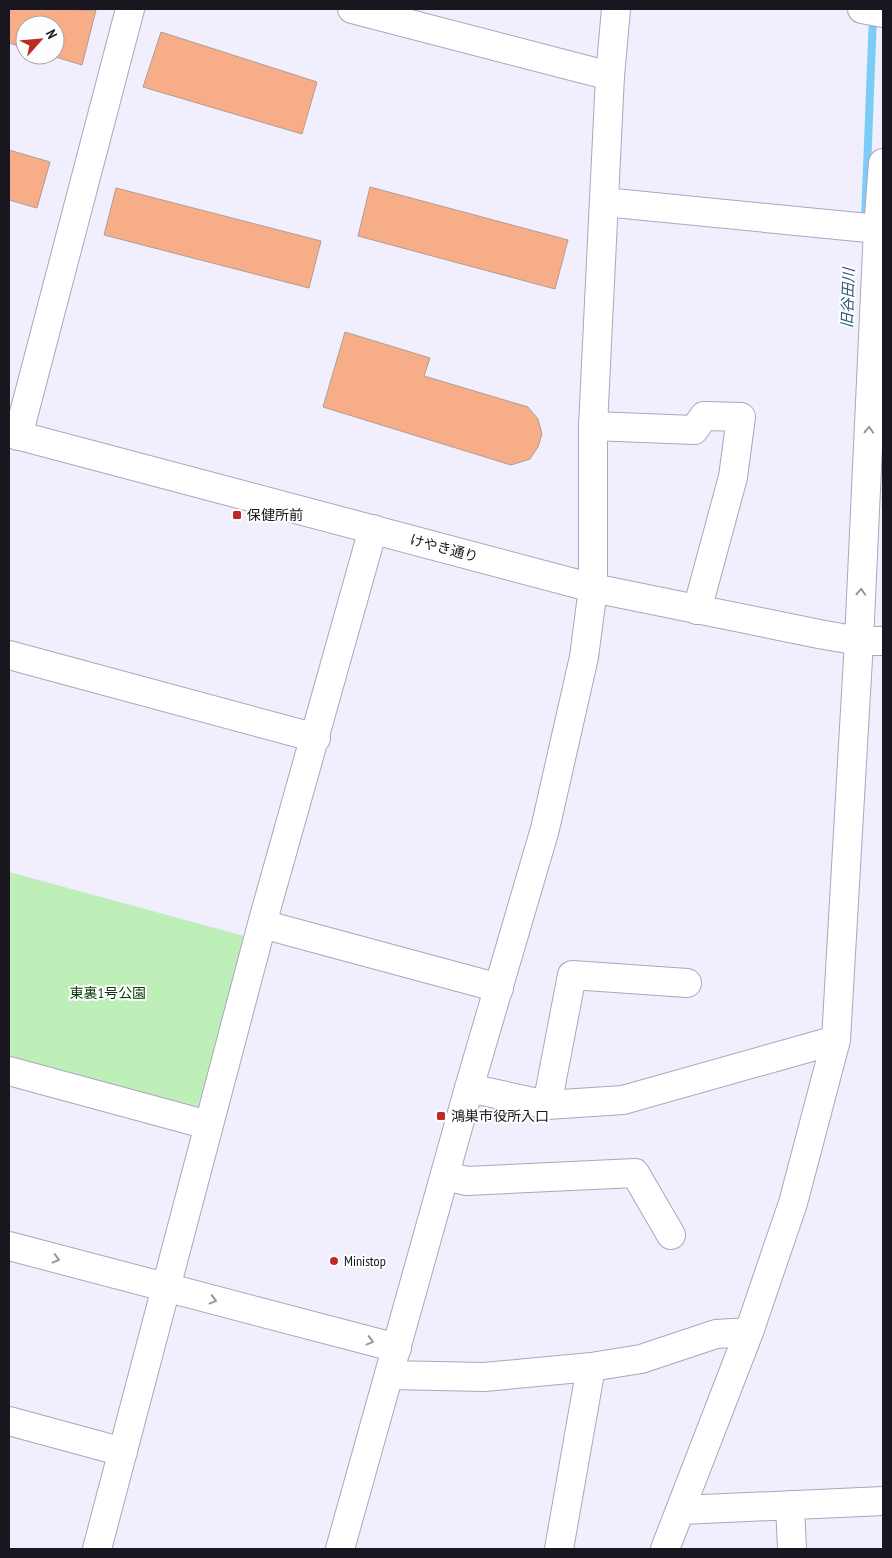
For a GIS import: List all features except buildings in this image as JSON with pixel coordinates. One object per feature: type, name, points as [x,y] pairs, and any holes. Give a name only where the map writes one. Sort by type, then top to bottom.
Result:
[{"type":"street","points":[[14,434],[130,9]]},
{"type":"street","points":[[352,9],[610,76]]},
{"type":"street","points":[[340,1549],[469,1088],[545,829],[584,657],[593,588],[593,426],[610,76],[616,9]]},
{"type":"street","points":[[862,9],[883,14]]},
{"type":"street","points":[[665,1549],[749,1332],[793,1203],[836,1040],[871,641],[878,229],[883,162]]},
{"type":"street","points":[[604,202],[878,229]]},
{"type":"street","points":[[593,426],[694,430],[704,416],[741,417],[733,477],[697,610]]},
{"type":"street","name":"けやき通り","points":[[14,434],[593,588],[697,610],[871,641]]},
{"type":"street","points":[[97,1549],[262,924],[316,738],[373,529]]},
{"type":"street","points":[[9,655],[316,738]]},
{"type":"street","points":[[262,924],[499,988]]},
{"type":"street","points":[[548,1105],[572,975],[687,983]]},
{"type":"street","points":[[469,1088],[548,1105],[623,1100],[836,1040]]},
{"type":"street","points":[[9,1071],[208,1125]]},
{"type":"street","points":[[445,1176],[467,1181],[635,1174],[671,1235]]},
{"type":"street","points":[[9,1246],[397,1348]]},
{"type":"street","points":[[390,1375],[484,1377],[591,1367],[641,1359],[716,1334],[749,1332]]},
{"type":"street","points":[[558,1549],[591,1367]]},
{"type":"street","points":[[9,1421],[123,1452]]},
{"type":"street","points":[[681,1510],[883,1500]]},
{"type":"street","points":[[790,1505],[792,1549]]},
{"type":"green space","name":"東裏1号公園","points":[[9,872],[248,937],[206,1106],[197,1111],[9,1062]]},
{"type":"waterway","name":"旧谷田川","points":[[865,219],[873,16]]},
{"type":"place","name":"保健所前","points":[[237,515]]},
{"type":"place","name":"鴻巣市役所入口","points":[[441,1116]]},
{"type":"place","name":"Ministop","points":[[334,1261]]}]
